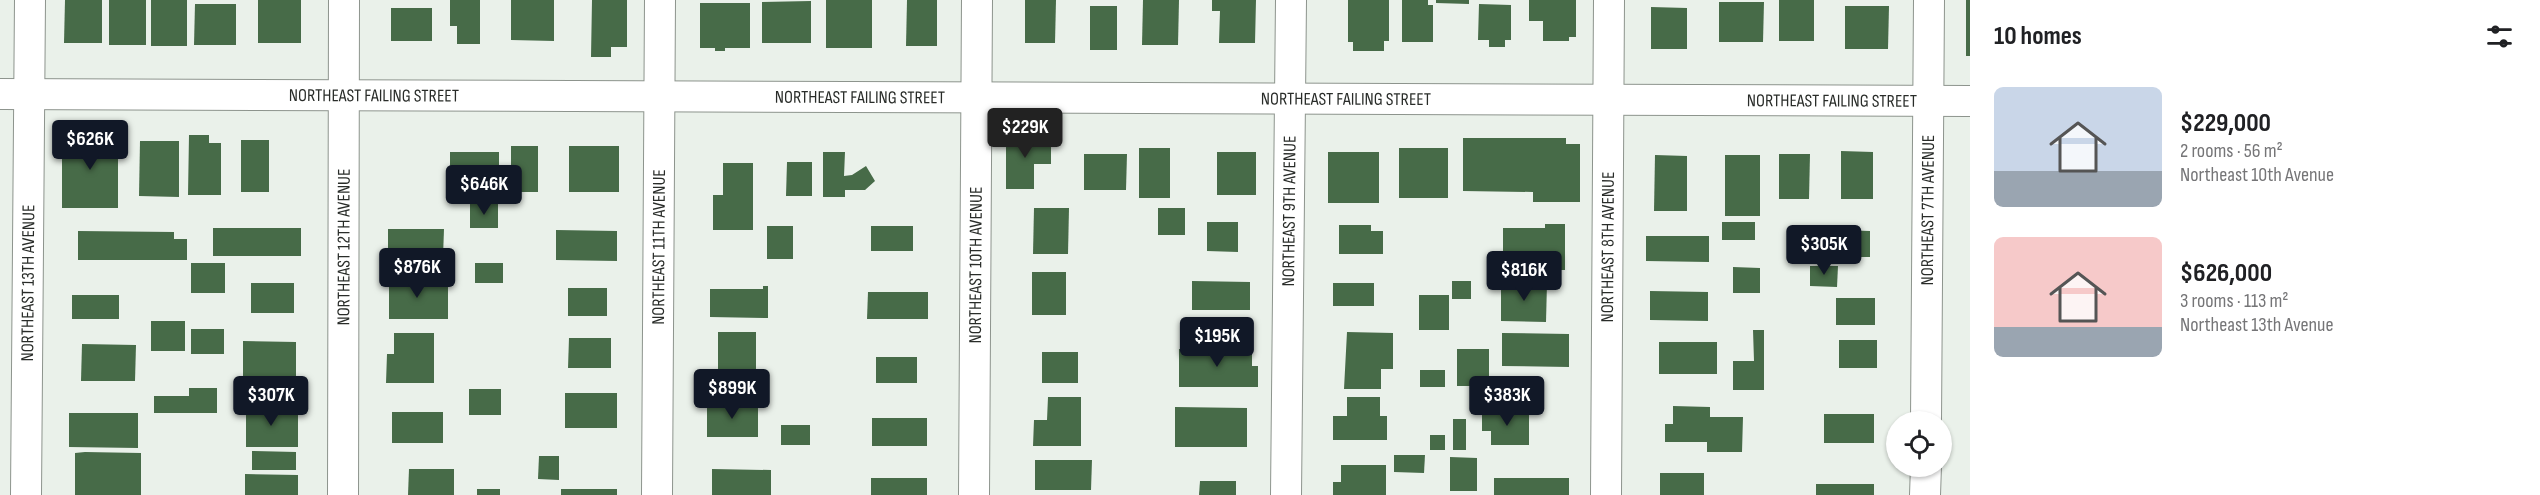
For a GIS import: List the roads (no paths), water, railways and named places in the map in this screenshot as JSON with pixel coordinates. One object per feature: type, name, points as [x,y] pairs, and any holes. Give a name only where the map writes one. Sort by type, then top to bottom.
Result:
[{"type":"street","name":"NORTHEAST 13TH AVENUE","points":[[26,495],[30,0]]},
{"type":"street","name":"NORTHEAST 12TH AVENUE","points":[[343,495],[344,0]]},
{"type":"street","name":"NORTHEAST 11TH AVENUE","points":[[657,495],[660,0]]},
{"type":"street","name":"NORTHEAST 10TH AVENUE","points":[[974,495],[977,0]]},
{"type":"street","name":"NORTHEAST 9TH AVENUE","points":[[1287,495],[1291,0]]},
{"type":"street","name":"NORTHEAST 8TH AVENUE","points":[[1606,495],[1609,0]]},
{"type":"street","name":"NORTHEAST 7TH AVENUE","points":[[1926,411],[1929,0]]},
{"type":"street","name":"NORTHEAST FAILING STREET","points":[[0,94],[1970,101]]},
{"type":"street","points":[[1925,495],[1926,477]]}]
